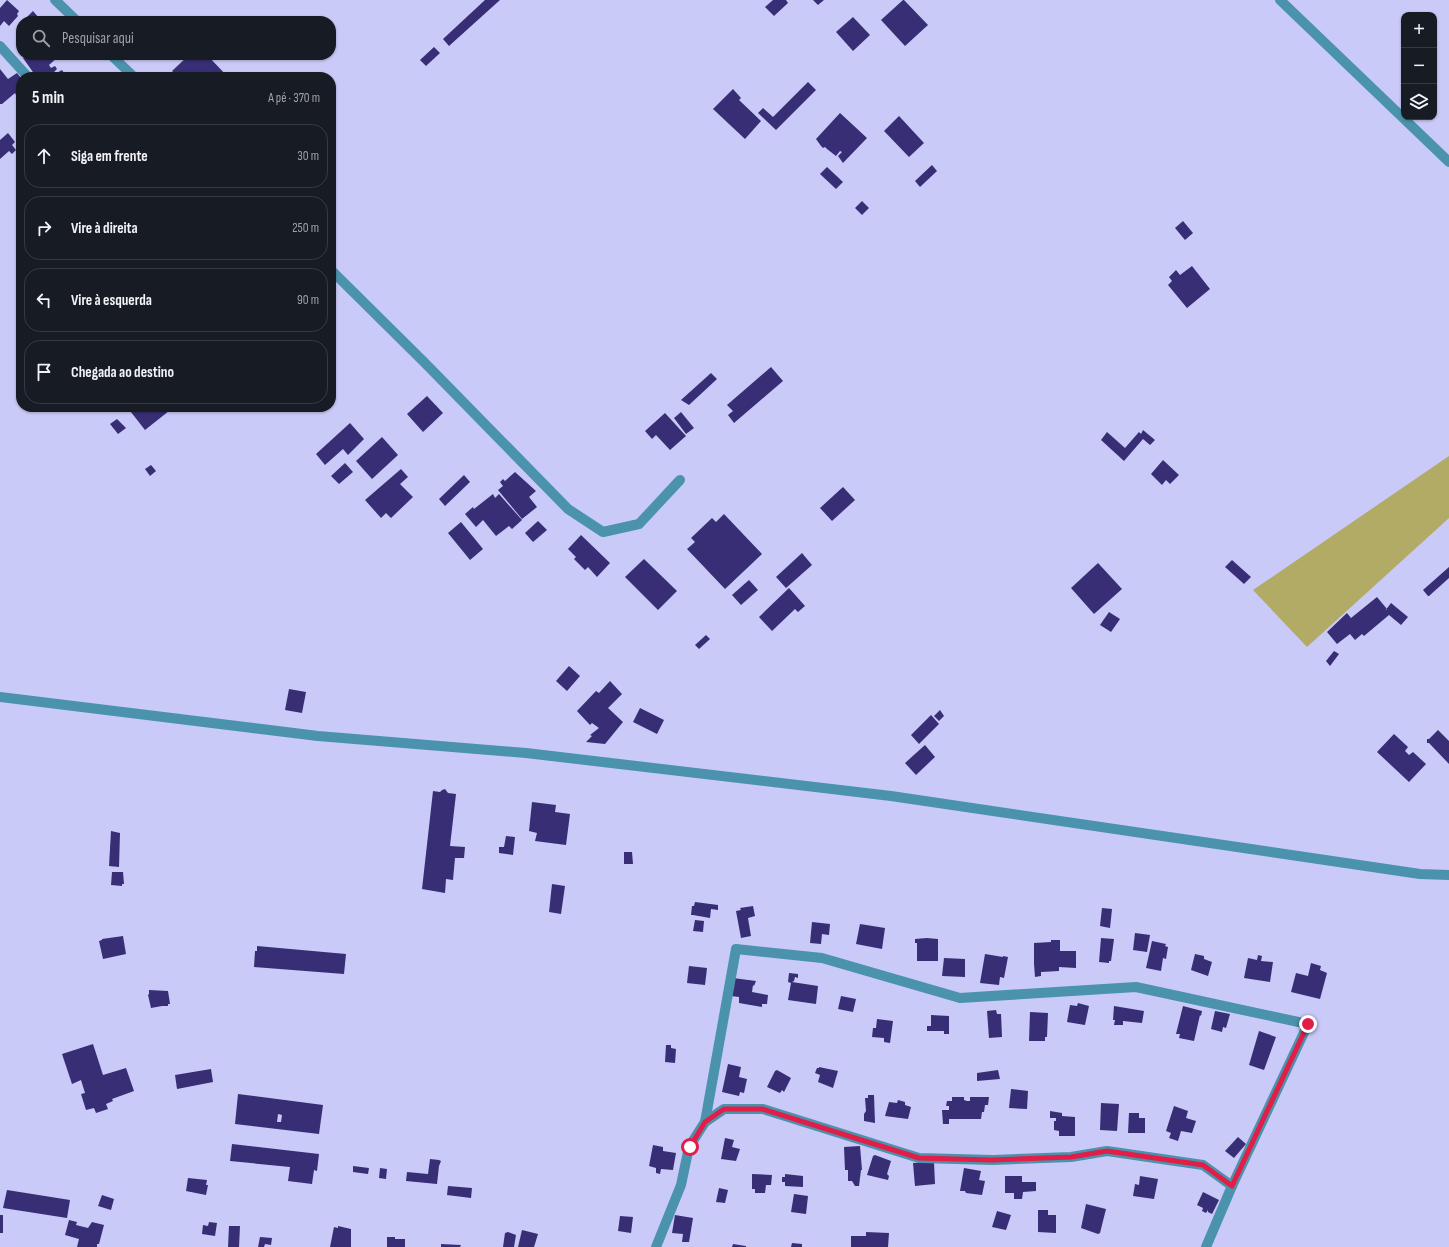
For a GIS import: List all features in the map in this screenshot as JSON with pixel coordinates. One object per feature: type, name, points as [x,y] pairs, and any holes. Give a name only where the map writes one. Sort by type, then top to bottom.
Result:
[{"type":"street","points":[[55,0],[72,16]]},
{"type":"street","points":[[1280,0],[1449,162]]},
{"type":"street","points":[[2,51],[23,72]]},
{"type":"street","points":[[116,60],[129,72]]},
{"type":"street","points":[[336,275],[424,362],[568,509],[603,532],[639,524],[680,480]]},
{"type":"street","points":[[0,697],[318,736],[526,754],[891,796],[1412,872],[1449,875]]},
{"type":"street","points":[[656,1247],[681,1185],[690,1147],[705,1122],[736,949],[822,958],[960,998],[1136,986],[1308,1024],[1232,1186],[1206,1247]]},
{"type":"street","points":[[705,1122],[724,1109],[762,1109],[919,1158],[1008,1159],[1071,1157],[1107,1151],[1203,1165],[1232,1186]]},
{"type":"shaded area","points":[[1449,456],[1449,518],[1307,647],[1253,590]]},
{"type":"building","points":[[7,0],[19,11],[17,14],[18,16],[16,16],[16,18],[9,26],[4,21],[0,26],[0,8]]},
{"type":"building","points":[[485,0],[500,0],[449,46],[443,39]]},
{"type":"building","points":[[773,0],[786,0],[788,3],[774,16],[765,7]]},
{"type":"building","points":[[813,0],[824,0],[818,5]]},
{"type":"building","points":[[903,0],[928,25],[905,46],[881,20]]},
{"type":"building","points":[[33,11],[37,16],[28,16]]},
{"type":"building","points":[[853,17],[870,35],[853,51],[836,32]]},
{"type":"building","points":[[434,47],[440,53],[426,66],[420,60]]},
{"type":"building","points":[[24,60],[55,60],[49,65],[51,68],[55,66],[57,69],[54,72],[33,72]]},
{"type":"building","points":[[184,60],[212,60],[223,72],[173,72],[172,71]]},
{"type":"building","points":[[0,69],[8,79],[16,74],[16,95],[15,93],[0,104]]},
{"type":"building","points":[[808,82],[816,90],[776,130],[758,113],[763,108],[773,117]]},
{"type":"building","points":[[733,89],[741,98],[739,100],[761,121],[745,139],[713,109]]},
{"type":"building","points":[[840,113],[867,138],[843,163],[838,156],[842,152],[840,151],[836,156],[825,147],[823,148],[816,139]]},
{"type":"building","points":[[899,116],[924,143],[909,157],[884,131]]},
{"type":"building","points":[[8,133],[15,142],[12,145],[16,150],[12,154],[9,151],[0,159],[0,140]]},
{"type":"building","points":[[932,165],[937,171],[920,187],[915,181]]},
{"type":"building","points":[[827,167],[843,182],[836,189],[820,174]]},
{"type":"building","points":[[862,201],[869,208],[862,215],[855,208]]},
{"type":"building","points":[[1183,221],[1193,233],[1185,240],[1175,228]]},
{"type":"building","points":[[1192,266],[1210,289],[1187,308],[1168,285],[1172,281],[1169,277],[1176,270],[1180,275]]},
{"type":"building","points":[[771,367],[783,381],[734,423],[728,415],[733,411],[727,405]]},
{"type":"building","points":[[711,373],[717,379],[689,405],[681,400]]},
{"type":"building","points":[[427,396],[443,413],[423,432],[407,414]]},
{"type":"building","points":[[131,412],[168,412],[145,430]]},
{"type":"building","points":[[681,412],[694,428],[686,434],[674,418]]},
{"type":"building","points":[[665,413],[686,436],[670,450],[656,435],[652,439],[645,431]]},
{"type":"building","points":[[117,419],[126,428],[118,434],[110,424]]},
{"type":"building","points":[[350,423],[364,439],[348,455],[343,449],[325,465],[316,454]]},
{"type":"building","points":[[1143,430],[1155,440],[1150,445],[1143,439],[1124,461],[1101,440],[1107,432],[1125,448],[1139,432],[1141,434]]},
{"type":"building","points":[[382,437],[398,455],[372,479],[356,461]]},
{"type":"building","points":[[1163,460],[1179,475],[1170,484],[1166,480],[1162,485],[1151,474]]},
{"type":"building","points":[[345,463],[353,472],[339,484],[331,476]]},
{"type":"building","points":[[151,465],[156,471],[150,476],[145,469]]},
{"type":"building","points":[[401,469],[408,477],[400,484],[413,497],[391,518],[386,513],[381,518],[365,500]]},
{"type":"building","points":[[515,472],[536,491],[529,497],[537,507],[522,519],[498,490],[503,486],[500,482],[503,479],[505,481]]},
{"type":"building","points":[[464,475],[470,482],[445,506],[439,499]]},
{"type":"building","points":[[843,487],[855,500],[832,521],[820,508]]},
{"type":"building","points":[[493,494],[495,498],[499,494],[522,520],[512,529],[509,526],[496,536],[483,520],[476,527],[465,514]]},
{"type":"building","points":[[724,514],[762,554],[725,589],[687,549],[695,542],[691,538],[712,518],[716,522]]},
{"type":"building","points":[[538,521],[547,530],[533,542],[525,533]]},
{"type":"building","points":[[461,522],[483,549],[470,560],[448,533]]},
{"type":"building","points":[[581,535],[610,563],[597,577],[588,567],[585,570],[574,559],[576,557],[568,549]]},
{"type":"building","points":[[802,553],[812,565],[786,588],[776,577]]},
{"type":"building","points":[[644,559],[677,591],[658,610],[625,577]]},
{"type":"building","points":[[1232,560],[1251,577],[1244,584],[1225,567]]},
{"type":"building","points":[[1098,563],[1122,589],[1094,614],[1071,588]]},
{"type":"building","points":[[1449,567],[1449,578],[1428,596],[1423,590]]},
{"type":"building","points":[[749,580],[758,590],[741,605],[732,595]]},
{"type":"building","points":[[789,588],[805,606],[798,612],[795,609],[772,631],[759,617]]},
{"type":"building","points":[[1377,597],[1387,609],[1391,603],[1408,617],[1401,625],[1389,615],[1364,636],[1362,634],[1355,640],[1350,634],[1337,644],[1327,632],[1347,613],[1351,618]]},
{"type":"building","points":[[1109,612],[1120,619],[1111,632],[1100,625]]},
{"type":"building","points":[[706,635],[710,639],[699,649],[695,645]]},
{"type":"building","points":[[1334,651],[1339,654],[1330,666],[1326,661]]},
{"type":"building","points":[[569,666],[580,676],[567,691],[556,681]]},
{"type":"building","points":[[610,681],[622,694],[608,708],[623,722],[605,744],[586,742],[592,736],[590,735],[599,728],[592,723],[590,725],[577,711],[596,691],[599,693]]},
{"type":"building","points":[[289,689],[306,692],[302,713],[285,710]]},
{"type":"building","points":[[640,708],[664,720],[657,734],[633,722]]},
{"type":"building","points":[[940,710],[944,716],[939,721],[934,716]]},
{"type":"building","points":[[931,715],[939,724],[919,744],[911,735]]},
{"type":"building","points":[[1438,730],[1449,741],[1449,764],[1429,743],[1427,743],[1427,739],[1429,739]]},
{"type":"building","points":[[1394,734],[1408,747],[1405,751],[1409,755],[1413,752],[1426,764],[1409,782],[1377,752]]},
{"type":"building","points":[[925,745],[935,757],[916,775],[905,763]]},
{"type":"building","points":[[445,789],[448,793],[456,794],[450,846],[465,847],[464,858],[455,858],[453,880],[446,879],[445,893],[422,889],[433,791],[440,792]]},
{"type":"building","points":[[532,802],[556,805],[555,812],[570,814],[566,845],[535,841],[537,833],[529,831]]},
{"type":"building","points":[[111,831],[120,833],[119,867],[109,866]]},
{"type":"building","points":[[506,836],[515,837],[513,855],[499,853],[499,847],[504,847]]},
{"type":"building","points":[[624,852],[632,852],[633,864],[624,864]]},
{"type":"building","points":[[112,872],[123,872],[124,884],[122,884],[122,886],[111,885]]},
{"type":"building","points":[[552,884],[565,886],[561,914],[549,912]]},
{"type":"building","points":[[695,902],[718,905],[718,910],[711,909],[710,918],[691,915],[692,906],[694,906]]},
{"type":"building","points":[[753,906],[755,916],[748,918],[751,936],[741,938],[736,911],[741,910],[740,908]]},
{"type":"building","points":[[1102,908],[1112,909],[1110,928],[1100,926]]},
{"type":"building","points":[[695,920],[704,921],[703,932],[693,931]]},
{"type":"building","points":[[812,922],[830,924],[829,935],[822,934],[821,944],[810,943]]},
{"type":"building","points":[[860,924],[885,928],[882,949],[856,944]]},
{"type":"building","points":[[1135,933],[1150,935],[1147,952],[1133,950]]},
{"type":"building","points":[[123,936],[126,954],[103,959],[99,941],[102,939]]},
{"type":"building","points":[[1101,938],[1114,939],[1111,961],[1109,961],[1109,963],[1099,962]]},
{"type":"building","points":[[915,939],[938,939],[938,961],[917,961],[917,943],[915,943]]},
{"type":"building","points":[[1051,940],[1060,940],[1060,951],[1076,951],[1076,968],[1059,967],[1059,971],[1041,972],[1041,976],[1035,977],[1034,943],[1051,942]]},
{"type":"building","points":[[1152,941],[1166,944],[1165,946],[1168,947],[1166,959],[1163,958],[1161,971],[1146,968]]},
{"type":"building","points":[[257,946],[346,954],[344,974],[254,967],[255,951],[257,951]]},
{"type":"building","points":[[985,954],[1008,957],[1004,978],[1000,977],[999,985],[980,983]]},
{"type":"building","points":[[1195,954],[1204,956],[1204,959],[1212,962],[1208,976],[1191,970]]},
{"type":"building","points":[[1258,955],[1262,956],[1261,961],[1273,962],[1270,982],[1244,978],[1248,958],[1257,960]]},
{"type":"building","points":[[944,958],[965,959],[965,977],[942,976]]},
{"type":"building","points":[[1311,963],[1321,966],[1320,970],[1327,973],[1320,999],[1291,992],[1296,973],[1308,976]]},
{"type":"building","points":[[689,966],[707,968],[705,985],[687,983]]},
{"type":"building","points":[[789,973],[798,974],[798,978],[795,977],[794,981],[792,982],[818,986],[816,1004],[788,1000],[791,983],[788,982]]},
{"type":"building","points":[[733,978],[756,981],[754,986],[753,985],[752,992],[768,995],[767,1004],[762,1004],[762,1007],[739,1003],[739,997],[731,996]]},
{"type":"building","points":[[149,990],[168,991],[170,1004],[168,1004],[168,1006],[151,1008],[148,995]]},
{"type":"building","points":[[841,996],[856,999],[853,1012],[838,1009]]},
{"type":"building","points":[[1078,1003],[1089,1006],[1085,1025],[1067,1022],[1070,1005],[1077,1006]]},
{"type":"building","points":[[1114,1006],[1144,1011],[1142,1023],[1123,1021],[1123,1025],[1114,1025]]},
{"type":"building","points":[[1183,1006],[1202,1011],[1194,1041],[1179,1038],[1180,1034],[1176,1034]]},
{"type":"building","points":[[996,1010],[997,1014],[1001,1014],[1002,1037],[989,1038],[987,1011]]},
{"type":"building","points":[[1215,1011],[1230,1014],[1226,1028],[1223,1027],[1222,1032],[1211,1029]]},
{"type":"building","points":[[1030,1012],[1048,1013],[1047,1037],[1045,1037],[1045,1041],[1029,1041]]},
{"type":"building","points":[[931,1015],[949,1016],[949,1034],[944,1034],[944,1031],[927,1031],[927,1026],[931,1026]]},
{"type":"building","points":[[877,1019],[893,1021],[890,1043],[884,1042],[884,1038],[872,1037],[873,1028],[876,1028]]},
{"type":"building","points":[[1259,1031],[1276,1037],[1264,1070],[1249,1065]]},
{"type":"building","points":[[93,1044],[103,1075],[126,1068],[134,1091],[112,1099],[113,1101],[106,1104],[108,1109],[96,1113],[94,1108],[86,1110],[81,1094],[85,1093],[81,1080],[72,1084],[62,1054]]},
{"type":"building","points":[[666,1045],[671,1045],[671,1048],[676,1049],[675,1063],[665,1062]]},
{"type":"building","points":[[728,1064],[741,1067],[739,1077],[747,1079],[744,1093],[740,1092],[739,1096],[722,1092]]},
{"type":"building","points":[[819,1067],[838,1071],[833,1088],[818,1082],[820,1075],[815,1073]]},
{"type":"building","points":[[211,1069],[213,1082],[177,1089],[175,1075]]},
{"type":"building","points":[[777,1070],[791,1078],[784,1092],[782,1090],[780,1093],[767,1087],[775,1071]]},
{"type":"building","points":[[998,1070],[1000,1079],[977,1081],[977,1073]]},
{"type":"building","points":[[1011,1089],[1028,1091],[1027,1109],[1009,1108]]},
{"type":"building","points":[[238,1094],[323,1105],[319,1134],[235,1124]],"holes":[[[278,1114],[282,1115],[281,1122],[277,1122]]]},
{"type":"building","points":[[868,1095],[874,1095],[875,1123],[864,1121],[864,1114],[866,1111],[865,1098],[868,1098]]},
{"type":"building","points":[[952,1097],[964,1097],[964,1100],[970,1101],[970,1097],[989,1097],[988,1105],[985,1105],[981,1119],[949,1119],[949,1124],[943,1124],[942,1110],[949,1110],[949,1106],[946,1106],[947,1101],[952,1101]]},
{"type":"building","points":[[898,1100],[905,1102],[905,1105],[911,1107],[908,1119],[885,1116],[889,1102],[897,1103]]},
{"type":"building","points":[[1101,1103],[1119,1104],[1117,1131],[1100,1130]]},
{"type":"building","points":[[1174,1106],[1188,1111],[1186,1118],[1196,1121],[1192,1133],[1181,1131],[1178,1141],[1169,1138],[1171,1133],[1166,1131]]},
{"type":"building","points":[[1050,1111],[1062,1113],[1062,1116],[1075,1117],[1075,1136],[1059,1136],[1059,1131],[1054,1130],[1054,1121],[1056,1121],[1056,1118],[1050,1118]]},
{"type":"building","points":[[1129,1113],[1139,1113],[1139,1118],[1145,1118],[1145,1133],[1128,1133]]},
{"type":"building","points":[[1238,1137],[1246,1144],[1234,1158],[1225,1151]]},
{"type":"building","points":[[725,1138],[734,1140],[732,1147],[740,1149],[736,1161],[721,1159]]},
{"type":"building","points":[[232,1144],[319,1154],[317,1171],[314,1170],[312,1184],[288,1181],[290,1167],[230,1161]]},
{"type":"building","points":[[653,1145],[663,1147],[663,1151],[676,1153],[673,1170],[661,1169],[660,1174],[656,1173],[656,1168],[649,1166]]},
{"type":"building","points":[[860,1146],[862,1170],[859,1186],[855,1186],[852,1181],[848,1181],[848,1170],[845,1170],[844,1147]]},
{"type":"building","points":[[875,1155],[891,1161],[887,1174],[889,1176],[888,1180],[867,1175],[873,1156]]},
{"type":"building","points":[[430,1159],[441,1161],[437,1184],[406,1181],[407,1172],[428,1174]]},
{"type":"building","points":[[934,1162],[935,1184],[915,1186],[913,1163]]},
{"type":"building","points":[[353,1166],[369,1168],[368,1174],[353,1172]]},
{"type":"building","points":[[380,1168],[387,1169],[386,1179],[379,1178]]},
{"type":"building","points":[[964,1168],[981,1171],[979,1180],[985,1181],[982,1195],[960,1191]]},
{"type":"building","points":[[752,1174],[772,1175],[771,1185],[766,1185],[765,1193],[755,1193],[755,1189],[752,1189]]},
{"type":"building","points":[[785,1174],[803,1176],[803,1187],[785,1186],[785,1182],[782,1182],[782,1177],[785,1177]]},
{"type":"building","points":[[1005,1176],[1022,1176],[1022,1182],[1036,1182],[1036,1191],[1023,1192],[1022,1199],[1014,1199],[1014,1193],[1005,1193]]},
{"type":"building","points":[[1140,1176],[1158,1179],[1154,1199],[1133,1196],[1135,1184],[1139,1185]]},
{"type":"building","points":[[188,1178],[207,1180],[206,1185],[208,1185],[206,1195],[186,1191]]},
{"type":"building","points":[[448,1186],[472,1188],[471,1198],[447,1195]]},
{"type":"building","points":[[719,1188],[728,1190],[725,1203],[716,1202]]},
{"type":"building","points":[[7,1190],[70,1200],[67,1218],[3,1208]]},
{"type":"building","points":[[1203,1192],[1219,1200],[1212,1214],[1208,1212],[1208,1210],[1206,1213],[1202,1211],[1203,1208],[1197,1205]]},
{"type":"building","points":[[794,1194],[808,1196],[806,1214],[791,1212]]},
{"type":"building","points":[[102,1195],[114,1199],[111,1210],[98,1206]]},
{"type":"building","points":[[1086,1204],[1106,1209],[1100,1233],[1098,1234],[1081,1228]]},
{"type":"building","points":[[1038,1210],[1048,1210],[1048,1215],[1056,1215],[1056,1233],[1038,1232]]},
{"type":"building","points":[[997,1211],[1011,1215],[1006,1230],[992,1227]]},
{"type":"building","points":[[0,1215],[3,1215],[3,1233],[0,1233]]},
{"type":"building","points":[[675,1215],[693,1218],[689,1242],[682,1242],[683,1234],[672,1233]]},
{"type":"building","points":[[620,1216],[633,1217],[631,1233],[618,1231]]},
{"type":"building","points":[[69,1220],[77,1222],[76,1225],[88,1228],[92,1222],[104,1225],[97,1247],[77,1247],[79,1239],[65,1235]]},
{"type":"building","points":[[209,1222],[217,1223],[215,1236],[202,1234],[203,1225],[208,1226]]},
{"type":"building","points":[[229,1226],[240,1226],[239,1247],[228,1247]]},
{"type":"building","points":[[338,1226],[351,1229],[351,1247],[330,1247],[334,1227],[338,1228]]},
{"type":"building","points":[[522,1230],[538,1234],[534,1247],[518,1247]]},
{"type":"building","points":[[508,1232],[516,1235],[514,1247],[503,1247],[505,1233]]},
{"type":"building","points":[[866,1232],[889,1233],[888,1247],[851,1247],[851,1236],[866,1236]]},
{"type":"building","points":[[260,1237],[272,1238],[271,1245],[265,1244],[264,1247],[258,1247]]},
{"type":"building","points":[[387,1237],[405,1239],[405,1247],[387,1247]]},
{"type":"building","points":[[792,1243],[802,1244],[802,1247],[791,1247]]},
{"type":"building","points":[[441,1244],[461,1245],[460,1247],[441,1247]]},
{"type":"building","points":[[733,1244],[746,1246],[746,1247],[732,1247]]},
{"type":"route","points":[[690,1147],[705,1122],[724,1109],[762,1109],[919,1158],[992,1160],[1071,1157],[1107,1151],[1203,1165],[1232,1186],[1308,1024]]}]
